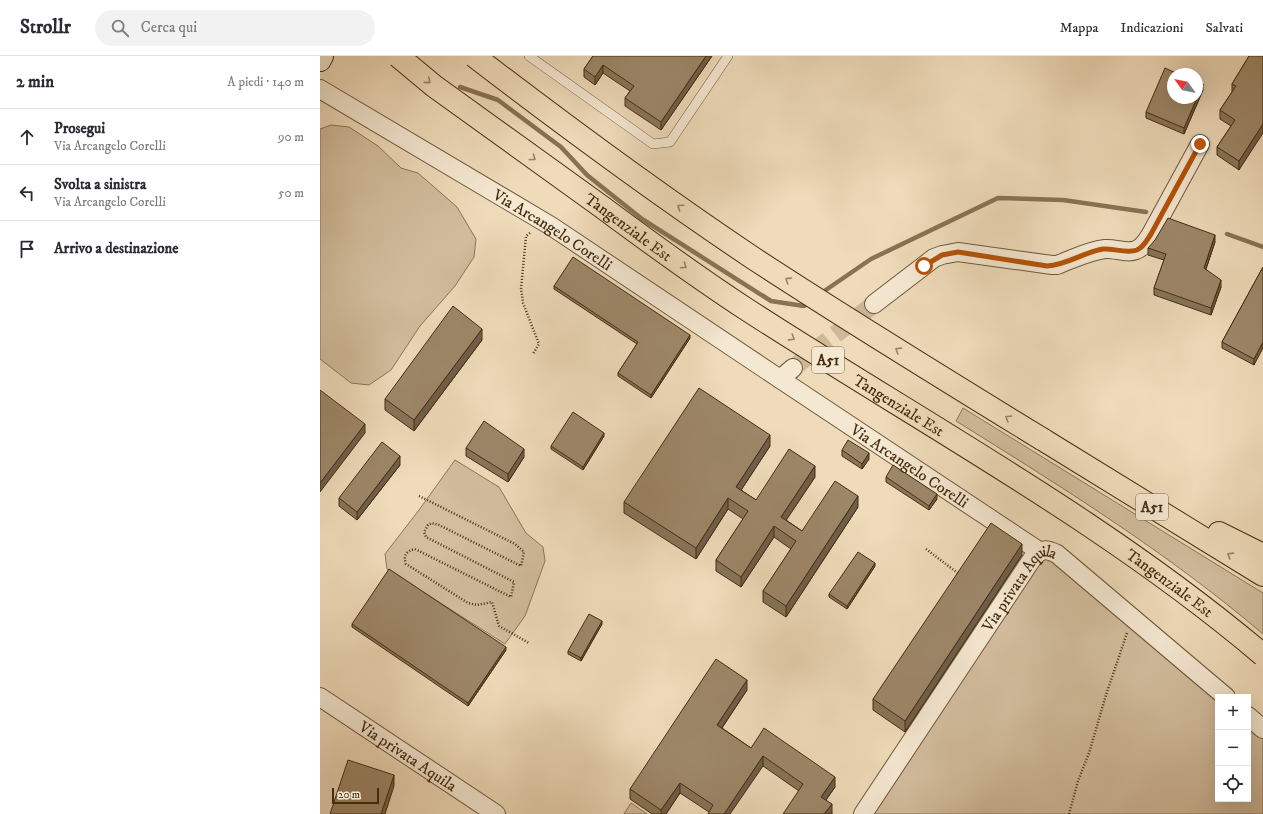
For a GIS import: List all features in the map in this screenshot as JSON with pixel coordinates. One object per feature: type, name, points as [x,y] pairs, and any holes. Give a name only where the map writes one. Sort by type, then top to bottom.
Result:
[{"type":"highway","name":"Tangenziale Est","points":[[398,56],[434,86],[663,252],[745,308],[1030,487],[1130,552],[1223,621],[1263,655]]},
{"type":"highway","name":"A51","points":[[474,56],[607,156],[750,255],[841,314],[1263,575]]},
{"type":"highway","points":[[1042,439],[1263,556]]},
{"type":"street","points":[[320,60],[322,56]]},
{"type":"street","name":"Via Arcangelo Corelli","points":[[320,88],[551,226],[787,374],[1039,551]]},
{"type":"street","points":[[874,304],[934,258],[948,253],[958,252],[1047,266],[1057,265],[1090,252],[1101,250],[1136,250],[1146,242],[1151,234],[1200,144]]},
{"type":"street","name":"Via privata Aquila","points":[[863,814],[1027,565],[1039,551],[1049,550],[1057,554],[1222,694]]},
{"type":"street","name":"Via privata Aquila","points":[[320,697],[496,814]]},
{"type":"street","points":[[1251,719],[1263,729]]},
{"type":"lane","points":[[529,56],[652,144],[670,142],[728,56]]},
{"type":"path","points":[[533,234],[529,233],[526,236],[521,289],[523,303],[540,344],[533,354]]},
{"type":"path","points":[[419,496],[515,544],[524,552],[521,566],[439,525],[432,523],[428,525],[424,532],[426,537],[514,582],[511,597],[415,550],[409,551],[405,554],[404,560],[406,564],[468,603],[477,605],[492,602],[500,626],[529,643]]},
{"type":"path","points":[[926,549],[963,576]]},
{"type":"path","points":[[1069,814],[1078,781],[1089,752],[1132,617]]},
{"type":"shaded area","points":[[331,125],[349,127],[378,146],[401,168],[418,173],[457,207],[476,239],[474,257],[455,286],[420,326],[391,370],[369,385],[351,383],[320,359],[320,129]]},
{"type":"shaded area","points":[[963,408],[1263,593],[1263,634],[1227,604],[1152,548],[1075,496],[956,421]]},
{"type":"shaded area","points":[[455,460],[499,487],[526,533],[543,547],[545,561],[525,616],[505,644],[387,569],[385,554]]},
{"type":"shaded area","points":[[1049,558],[1215,696],[1215,802],[1251,802],[1251,727],[1263,737],[1263,814],[870,814],[1042,560]]},
{"type":"shaded area","points":[[631,803],[647,814],[624,814]]},
{"type":"building","points":[[593,56],[706,56],[661,122],[625,98],[634,86],[603,65],[595,77],[584,69]]},
{"type":"building","points":[[1249,56],[1263,56],[1263,124],[1239,161],[1217,147],[1235,120],[1220,110],[1236,86],[1232,84]]},
{"type":"building","points":[[1165,68],[1167,69],[1167,104],[1194,104],[1184,128],[1146,112]]},
{"type":"building","points":[[1168,218],[1215,235],[1204,268],[1221,280],[1211,308],[1154,288],[1166,254],[1148,248],[1155,240]]},
{"type":"building","points":[[573,257],[690,335],[651,395],[618,373],[638,342],[554,286]]},
{"type":"building","points":[[1263,267],[1263,342],[1254,359],[1222,342]]},
{"type":"building","points":[[453,306],[482,329],[414,420],[385,399]]},
{"type":"building","points":[[699,388],[770,435],[736,487],[756,500],[789,449],[815,466],[781,517],[802,531],[835,481],[858,496],[786,606],[763,591],[796,541],[774,526],[741,577],[716,560],[748,511],[728,498],[696,548],[624,502]]},
{"type":"building","points":[[320,390],[365,424],[320,483]]},
{"type":"building","points":[[573,412],[604,433],[583,467],[551,446]]},
{"type":"building","points":[[484,421],[524,449],[508,474],[466,448]]},
{"type":"building","points":[[848,440],[869,453],[862,464],[842,450]]},
{"type":"building","points":[[382,442],[400,456],[357,512],[339,498]]},
{"type":"building","points":[[893,465],[937,494],[929,506],[886,477]]},
{"type":"building","points":[[991,523],[1022,544],[905,721],[873,699]]},
{"type":"building","points":[[858,552],[875,563],[847,606],[829,594]]},
{"type":"building","points":[[389,569],[506,647],[468,703],[352,624]]},
{"type":"building","points":[[589,614],[602,621],[581,658],[568,651]]},
{"type":"building","points":[[716,659],[747,680],[717,725],[751,748],[764,728],[835,777],[821,797],[832,804],[824,814],[783,814],[803,784],[763,756],[724,814],[708,814],[713,805],[680,783],[661,810],[630,789]]},
{"type":"building","points":[[348,760],[394,775],[381,814],[330,814]]},
{"type":"waterway","points":[[460,87],[498,100],[561,147],[587,175],[642,219],[771,301],[804,306],[809,302]]},
{"type":"waterway","points":[[820,294],[871,259],[998,198],[1063,200],[1146,212]]},
{"type":"waterway","points":[[1227,234],[1263,247]]},
{"type":"tunnel","points":[[793,368],[874,304]]},
{"type":"route","points":[[924,266],[934,258],[948,253],[958,252],[1047,266],[1057,265],[1090,252],[1107,249],[1129,251],[1141,248],[1151,234],[1200,144]]}]
